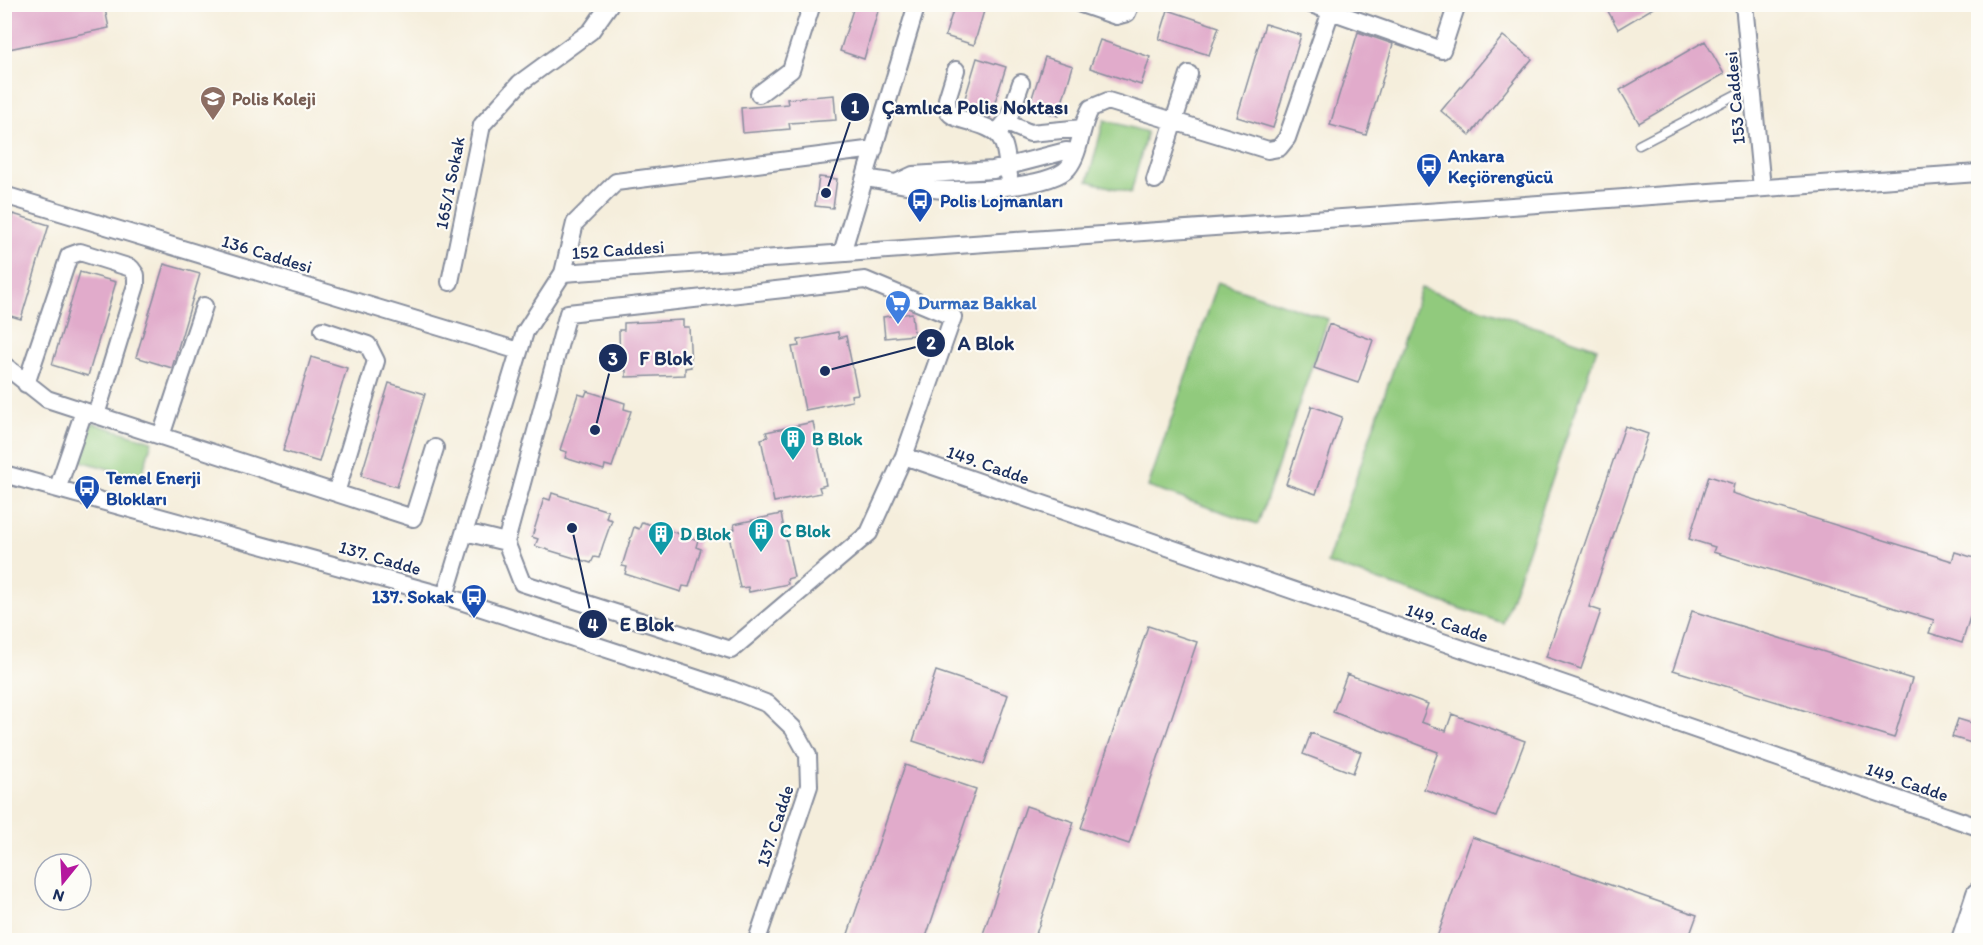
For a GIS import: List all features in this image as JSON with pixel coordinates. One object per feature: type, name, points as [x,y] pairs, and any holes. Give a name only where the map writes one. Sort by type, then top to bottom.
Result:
[{"type":"street","name":"165/1 Sokak","points":[[450,282],[482,125],[520,83],[591,31],[610,4]]},
{"type":"street","points":[[759,94],[791,70],[812,4]]},
{"type":"street","points":[[842,253],[917,4]]},
{"type":"street","points":[[1081,4],[1116,16],[1127,13],[1131,4]]},
{"type":"street","points":[[865,178],[947,190],[1010,186],[1056,177],[1070,165],[1091,108],[1108,100],[1268,150],[1279,148],[1287,138],[1319,7],[1442,50],[1457,4]]},
{"type":"street","name":"153 Caddesi","points":[[1744,4],[1762,188]]},
{"type":"street","points":[[956,70],[947,99],[950,115],[1030,133],[1083,128]]},
{"type":"street","points":[[1155,180],[1189,74]]},
{"type":"street","points":[[1010,186],[1002,127],[1021,83]]},
{"type":"street","points":[[563,273],[575,223],[616,182],[874,149]]},
{"type":"street","points":[[897,182],[913,176],[1008,167],[1058,153],[1075,152]]},
{"type":"street","name":"152 Caddesi","points":[[445,596],[525,332],[563,273],[1978,173]]},
{"type":"street","name":"136 Caddesi","points":[[4,195],[519,351]]},
{"type":"street","points":[[26,384],[69,256],[80,252],[131,268],[137,280],[90,413],[58,487]]},
{"type":"street","points":[[865,280],[953,317],[904,456],[869,533],[731,650],[522,583],[506,542],[568,313],[865,280]]},
{"type":"street","points":[[161,436],[204,306]]},
{"type":"street","points":[[323,330],[368,345],[376,361],[336,493]]},
{"type":"street","points":[[4,365],[46,399],[413,518],[435,448]]},
{"type":"street","name":"149. Cadde","points":[[904,456],[1978,827]]},
{"type":"street","name":"137. Cadde","points":[[4,474],[58,487],[445,596],[732,690],[768,704],[793,728],[808,755],[809,786],[757,940]]},
{"type":"street","points":[[465,532],[506,542]]},
{"type":"street","points":[[1963,940],[1978,894]]},
{"type":"lane","points":[[1640,145],[1737,94],[1754,91]]},
{"type":"green space","points":[[1104,120],[1147,132],[1131,193],[1088,181]]},
{"type":"green space","points":[[1218,282],[1328,319],[1258,524],[1148,487]]},
{"type":"green space","points":[[1421,288],[1597,348],[1503,623],[1327,563]]},
{"type":"green space","points":[[92,423],[152,441],[141,478],[81,461]]},
{"type":"building","points":[[4,4],[104,4],[109,28],[4,50]]},
{"type":"building","points":[[860,4],[880,4],[864,59],[840,51],[854,6],[859,8]]},
{"type":"building","points":[[955,4],[986,4],[974,45],[945,36]]},
{"type":"building","points":[[1604,4],[1660,4],[1618,29]]},
{"type":"building","points":[[1168,10],[1219,27],[1209,55],[1159,39]]},
{"type":"building","points":[[1265,24],[1301,35],[1273,128],[1237,117]]},
{"type":"building","points":[[1358,32],[1393,44],[1366,135],[1330,125]]},
{"type":"building","points":[[1503,36],[1532,59],[1470,135],[1441,111]]},
{"type":"building","points":[[1100,40],[1150,57],[1141,85],[1090,68]]},
{"type":"building","points":[[1705,41],[1724,74],[1639,123],[1620,90]]},
{"type":"building","points":[[1045,57],[1073,66],[1058,116],[1029,107]]},
{"type":"building","points":[[977,58],[1006,67],[990,118],[962,108]]},
{"type":"building","points":[[834,95],[836,120],[789,123],[790,129],[743,133],[741,108],[788,104],[787,99]]},
{"type":"building","points":[[819,177],[837,179],[833,208],[815,206]]},
{"type":"building","points":[[13,214],[49,225],[21,319],[4,314],[4,242]]},
{"type":"building","points":[[164,264],[200,274],[172,368],[136,357]]},
{"type":"building","points":[[80,272],[116,282],[88,376],[52,365]]},
{"type":"building","name":"Durmaz Bakkal","points":[[912,313],[914,335],[885,338],[883,317]]},
{"type":"building","points":[[683,320],[683,327],[689,327],[691,367],[685,368],[685,375],[626,377],[626,370],[620,370],[619,330],[624,330],[624,323]]},
{"type":"building","points":[[1329,324],[1373,340],[1358,383],[1314,368]]},
{"type":"building","points":[[838,332],[839,338],[846,336],[858,394],[851,395],[852,401],[805,410],[792,347],[799,346],[798,340]]},
{"type":"building","points":[[311,357],[347,368],[319,462],[283,451]]},
{"type":"building","points":[[389,383],[425,394],[397,487],[361,476]]},
{"type":"building","points":[[587,391],[625,403],[624,409],[631,411],[612,467],[605,465],[604,470],[565,458],[567,452],[560,450],[578,394],[585,396]]},
{"type":"building","points":[[1312,406],[1342,417],[1316,494],[1286,484]]},
{"type":"building","name":"B Blok","points":[[813,422],[826,485],[819,487],[821,493],[774,502],[761,439],[768,437],[766,432]]},
{"type":"building","points":[[1625,426],[1648,434],[1589,607],[1601,611],[1581,669],[1546,657]]},
{"type":"building","points":[[1709,476],[1734,484],[1732,493],[1952,561],[1955,552],[1978,559],[1978,591],[1962,643],[1929,633],[1934,620],[1713,552],[1715,547],[1689,539]]},
{"type":"building","points":[[552,493],[608,511],[606,518],[612,520],[599,558],[594,557],[591,563],[535,546],[538,539],[532,537],[544,498],[550,500]]},
{"type":"building","name":"C Blok","points":[[781,514],[794,577],[787,579],[788,584],[749,592],[748,587],[740,588],[728,531],[735,529],[734,524]]},
{"type":"building","name":"D Blok","points":[[642,522],[698,540],[696,547],[701,549],[689,587],[683,586],[681,592],[625,574],[627,567],[622,566],[634,527],[639,529]]},
{"type":"building","points":[[1692,611],[1912,679],[1894,738],[1673,670]]},
{"type":"building","points":[[1148,626],[1197,642],[1129,844],[1081,828]]},
{"type":"building","points":[[936,671],[1008,695],[984,764],[913,741]]},
{"type":"building","points":[[1347,674],[1428,704],[1421,722],[1446,731],[1452,714],[1525,741],[1496,817],[1424,789],[1438,752],[1333,712]]},
{"type":"building","points":[[1958,719],[1978,725],[1978,745],[1952,737]]},
{"type":"building","points":[[1311,733],[1361,752],[1353,773],[1303,754]]},
{"type":"building","points":[[905,765],[976,789],[925,940],[846,940]]},
{"type":"building","points":[[1026,806],[1074,822],[1034,940],[981,940]]},
{"type":"building","points":[[1472,837],[1697,915],[1688,940],[1436,940]]},
{"type":"place","name":"Polis Koleji","points":[[213,122]]},
{"type":"place","name":"Ankara Keçiörengücü","points":[[1429,189]]},
{"type":"place","name":"Çamlıca Polis Noktası","points":[[826,193]]},
{"type":"place","name":"Polis Lojmanları","points":[[920,224]]},
{"type":"place","name":"Durmaz Bakkal","points":[[898,326]]},
{"type":"place","name":"A Blok","points":[[825,371]]},
{"type":"place","name":"F Blok","points":[[595,430]]},
{"type":"place","name":"B Blok","points":[[793,462]]},
{"type":"place","name":"Temel Enerji Blokları","points":[[87,511]]},
{"type":"place","name":"E Blok","points":[[572,528]]},
{"type":"place","name":"C Blok","points":[[761,554]]},
{"type":"place","name":"D Blok","points":[[661,557]]},
{"type":"place","name":"137. Sokak","points":[[474,620]]}]
